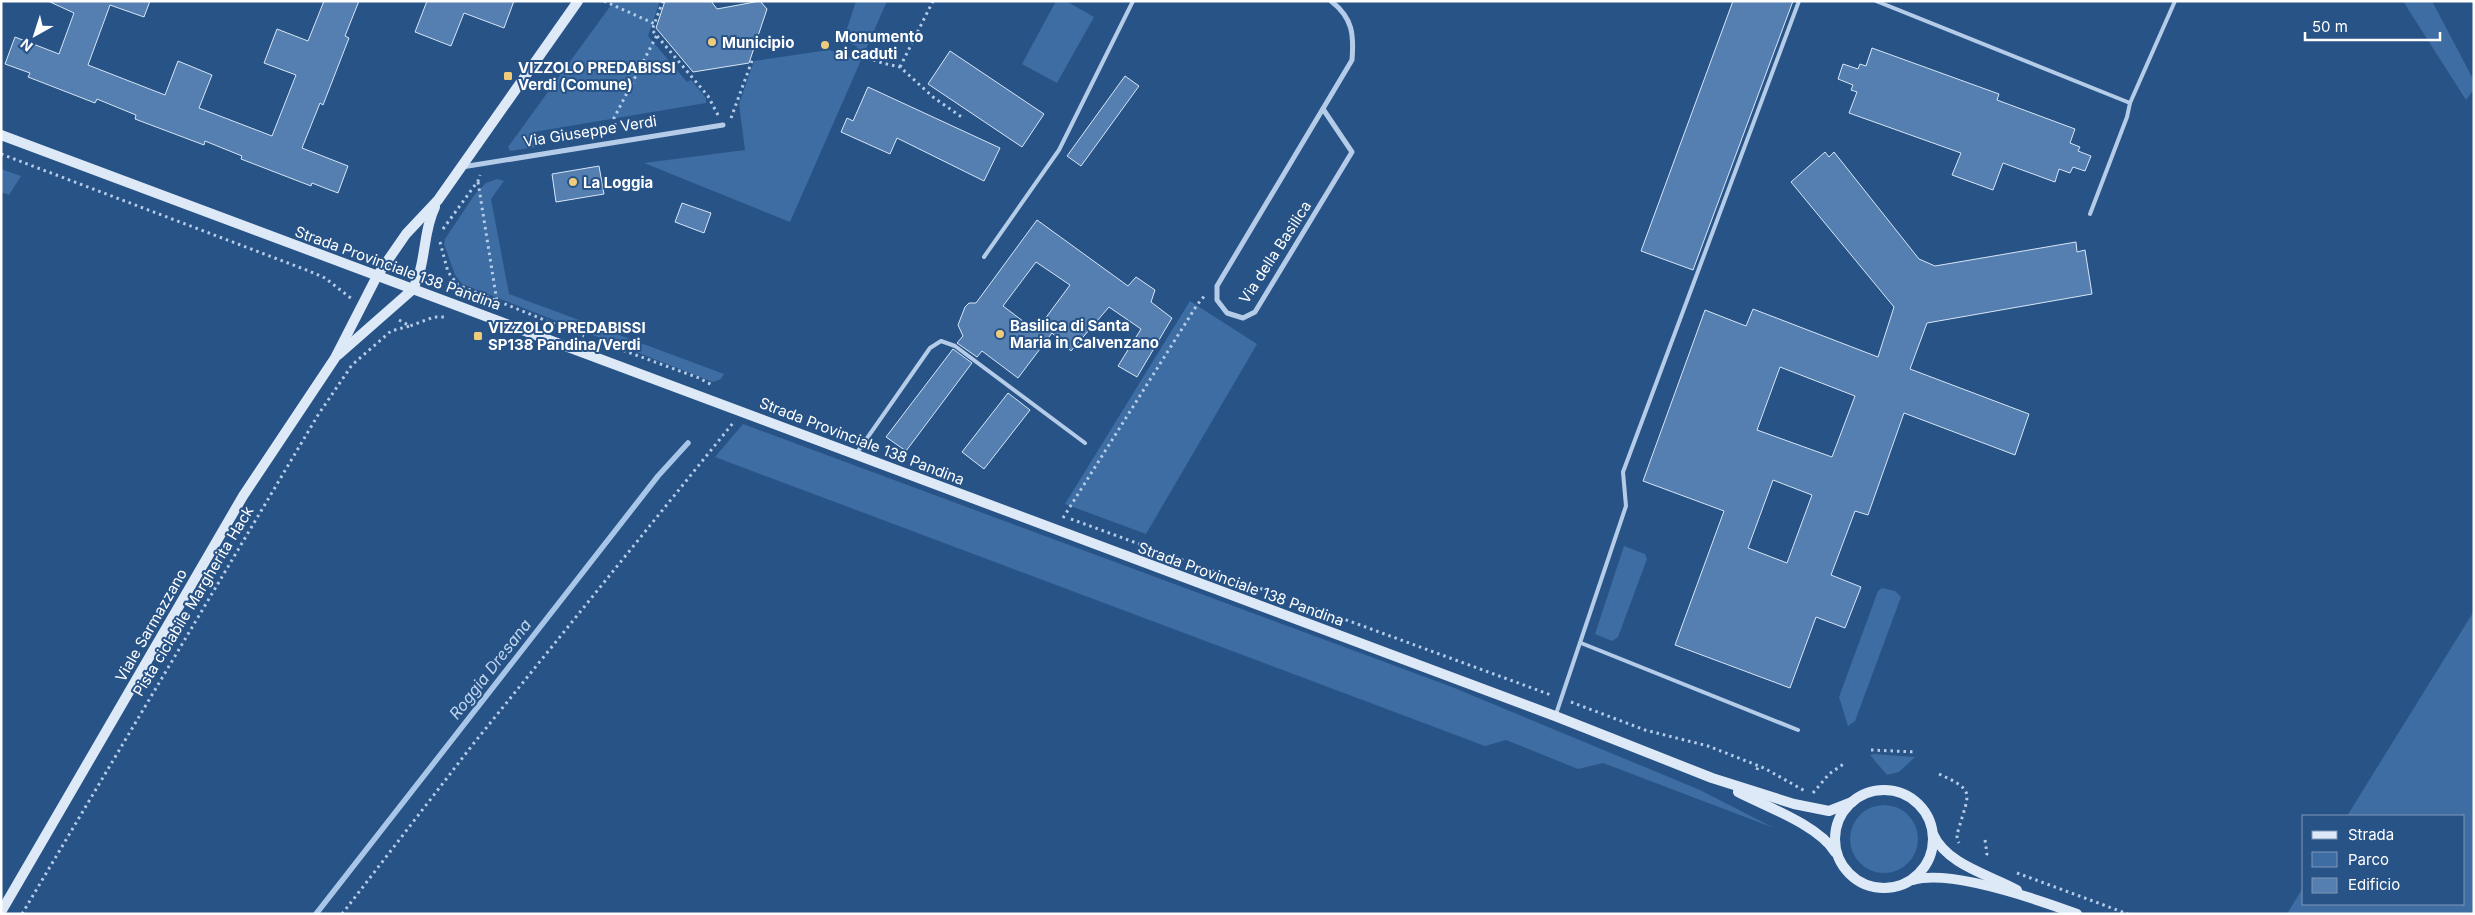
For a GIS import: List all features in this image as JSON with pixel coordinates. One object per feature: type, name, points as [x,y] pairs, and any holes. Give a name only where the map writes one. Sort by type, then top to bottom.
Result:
[{"type":"street","points":[[335,358],[377,276],[406,234],[438,200],[578,1]]},
{"type":"street","name":"Via della Basilica","points":[[1323,109],[1352,152],[1255,312],[1242,318],[1227,313],[1217,300],[1217,286],[1352,60],[1354,36],[1342,9],[1331,1]]},
{"type":"street","name":"Via Giuseppe Verdi","points":[[462,167],[723,125]]},
{"type":"street","name":"Strada Provinciale 138 Pandina","points":[[1,134],[412,290],[1555,716],[1712,778],[1816,810],[1835,810],[1852,802]]},
{"type":"street","points":[[335,358],[412,290],[418,278],[428,223],[438,200]]},
{"type":"street","name":"Viale Sarmazzano","points":[[1,912],[243,496],[335,358]]},
{"type":"street","name":"Strada Provinciale 138 Pandina","points":[[1712,778],[1813,831],[1828,842],[1841,862]]},
{"type":"street","points":[[2029,896],[1939,877],[1921,878],[1888,888],[1868,885],[1852,876],[1841,862],[1835,844],[1836,830],[1842,813],[1852,802],[1872,792],[1889,790],[1901,793],[1911,798],[1922,809],[1938,842],[1956,859],[2029,896],[2077,914]]},
{"type":"street","points":[[1907,882],[1920,872],[1927,862],[1932,847],[1932,832]]},
{"type":"lane","points":[[984,257],[1059,150],[1133,1]]},
{"type":"lane","points":[[1555,716],[1626,506],[1623,472],[1799,1]]},
{"type":"lane","points":[[1876,1],[2130,103]]},
{"type":"lane","points":[[2090,214],[2127,118],[2130,103],[2175,1]]},
{"type":"lane","points":[[856,454],[930,348],[940,341],[954,346],[1086,443]]},
{"type":"lane","points":[[1581,643],[1798,730]]},
{"type":"path","points":[[604,1],[655,24]]},
{"type":"path","points":[[663,1],[652,30],[708,96],[723,125],[732,117],[752,58]]},
{"type":"path","points":[[900,67],[933,1]]},
{"type":"path","points":[[618,142],[614,118],[657,36]]},
{"type":"path","points":[[855,52],[882,63],[900,67],[933,97],[963,118]]},
{"type":"path","points":[[1,154],[309,271],[325,278],[346,296],[362,303]]},
{"type":"path","points":[[497,302],[478,181],[442,230],[440,244],[448,272],[454,281],[464,288],[497,302],[587,337]]},
{"type":"path","points":[[1048,527],[1065,517],[1197,305],[1217,286]]},
{"type":"path","name":"Pista ciclabile Margherita Hack","points":[[22,914],[318,415],[352,365],[391,331],[434,317],[443,316],[457,321],[462,308]]},
{"type":"path","points":[[386,314],[410,326]]},
{"type":"path","points":[[605,344],[699,378],[717,390]]},
{"type":"path","points":[[342,914],[474,743],[742,412]]},
{"type":"path","points":[[1057,514],[1645,730],[1700,743],[1758,766],[1813,794],[1829,774],[1845,763]]},
{"type":"path","points":[[1871,750],[1916,752]]},
{"type":"path","points":[[1756,770],[1758,766]]},
{"type":"path","points":[[1939,774],[1959,784],[1967,793],[1968,800],[1957,836],[1962,846]]},
{"type":"path","points":[[1985,840],[1986,859]]},
{"type":"path","points":[[1981,857],[1992,863]]},
{"type":"path","points":[[2008,870],[2128,914]]},
{"type":"green space","points":[[614,1],[660,1],[648,36],[687,82],[691,80],[706,98],[706,103],[534,132],[536,147],[510,151],[508,147]]},
{"type":"green space","points":[[856,1],[887,1],[790,222],[644,163],[745,150],[739,104],[754,61],[829,50],[853,58],[857,46],[843,41]]},
{"type":"green space","points":[[1056,1],[1066,1],[1094,17],[1057,83],[1022,64]]},
{"type":"green space","points":[[2403,1],[2432,1],[2474,81],[2474,89],[2466,100]]},
{"type":"green space","points":[[1,169],[21,176],[9,195],[1,192]]},
{"type":"green space","points":[[497,179],[504,181],[491,199],[509,294],[724,374],[721,379],[713,382],[462,284],[455,275],[444,244],[445,239],[475,194],[486,183]]},
{"type":"green space","points":[[1190,301],[1257,344],[1146,534],[1065,504]]},
{"type":"green space","points":[[743,424],[1452,687],[1700,790],[1774,828],[1603,763],[1578,769],[1506,740],[1485,746],[715,457]]},
{"type":"green space","points":[[1624,546],[1645,554],[1647,559],[1618,637],[1612,641],[1595,634]]},
{"type":"green space","points":[[1882,588],[1895,591],[1901,597],[1855,721],[1848,726],[1839,697],[1878,591]]},
{"type":"green space","points":[[2474,611],[2474,914],[2287,914],[2302,889],[2302,905],[2465,905],[2465,815],[2348,815]]},
{"type":"green space","points":[[1870,755],[1915,757],[1899,772],[1887,775]]},
{"type":"green space","points":[[1891,805],[1903,811],[1912,820],[1918,832],[1916,852],[1908,863],[1891,873],[1877,873],[1860,863],[1852,852],[1850,832],[1860,815],[1871,807]]},
{"type":"building","points":[[48,1],[150,1],[144,17],[110,5],[88,65],[165,95],[178,61],[212,75],[199,108],[272,136],[296,75],[264,63],[277,29],[308,41],[324,1],[359,1],[345,36],[349,38],[323,105],[320,103],[302,148],[348,166],[338,193],[312,183],[311,186],[241,159],[242,156],[205,141],[204,145],[135,119],[136,115],[97,99],[95,103],[28,77],[30,73],[5,64],[15,37],[59,54],[74,13]]},
{"type":"building","points":[[427,1],[514,1],[504,28],[464,13],[451,46],[415,32]]},
{"type":"building","name":"Municipio","points":[[665,1],[711,1],[717,9],[760,1],[767,9],[749,63],[693,72],[656,28]]},
{"type":"building","points":[[1733,1],[1793,1],[1693,270],[1641,251]]},
{"type":"building","points":[[1872,48],[1999,94],[1997,100],[2075,129],[2070,143],[2080,147],[2078,151],[2091,156],[2085,171],[2073,167],[2070,173],[2059,169],[2055,182],[2003,163],[1993,190],[1952,175],[1961,153],[1849,113],[1857,92],[1851,90],[1853,85],[1838,79],[1843,64],[1858,69],[1860,64],[1866,66]]},
{"type":"building","points":[[950,51],[1044,114],[1022,147],[928,84]]},
{"type":"building","points":[[1125,76],[1139,86],[1081,166],[1067,156]]},
{"type":"building","points":[[868,87],[1000,148],[984,181],[897,138],[890,154],[841,132],[847,118],[853,121]]},
{"type":"building","points":[[1825,152],[1829,157],[1834,152],[1919,259],[1935,266],[2076,242],[2077,252],[2085,250],[2092,294],[1927,323],[1910,369],[2029,414],[2015,455],[1904,413],[1868,515],[1855,511],[1831,575],[1861,587],[1845,628],[1816,617],[1790,688],[1675,645],[1724,511],[1643,481],[1705,310],[1746,326],[1753,309],[1878,357],[1894,307],[1791,182]],"holes":[[[1780,367],[1855,396],[1832,457],[1757,430]],[[1773,480],[1812,495],[1787,563],[1748,548]]]},
{"type":"building","points":[[599,166],[604,194],[556,202],[552,174]]},
{"type":"building","points":[[682,203],[711,213],[704,233],[675,222]]},
{"type":"building","points":[[1037,220],[1128,286],[1136,277],[1155,290],[1151,302],[1172,318],[1137,377],[1118,366],[1141,329],[1109,307],[1071,351],[1052,333],[1018,378],[982,351],[977,357],[957,343],[963,336],[958,325],[965,307],[969,303],[976,303]],"holes":[[[1036,262],[1070,285],[1036,331],[1003,306]]]},
{"type":"building","points":[[953,349],[972,363],[906,451],[886,437]]},
{"type":"building","points":[[1008,393],[1030,410],[984,469],[962,452]]},
{"type":"waterway","name":"Roggia Dresana","points":[[316,914],[658,476],[688,443]]},
{"type":"place","name":"Municipio","points":[[712,42]]},
{"type":"place","name":"Monumento ai caduti","points":[[825,45]]},
{"type":"place","name":"VIZZOLO PREDABISSI Verdi (Comune)","points":[[508,76]]},
{"type":"place","name":"La Loggia","points":[[573,182]]},
{"type":"place","name":"Basilica di Santa Maria in Calvenzano","points":[[1000,334]]},
{"type":"place","name":"VIZZOLO PREDABISSI SP138 Pandina/Verdi","points":[[478,336]]}]
